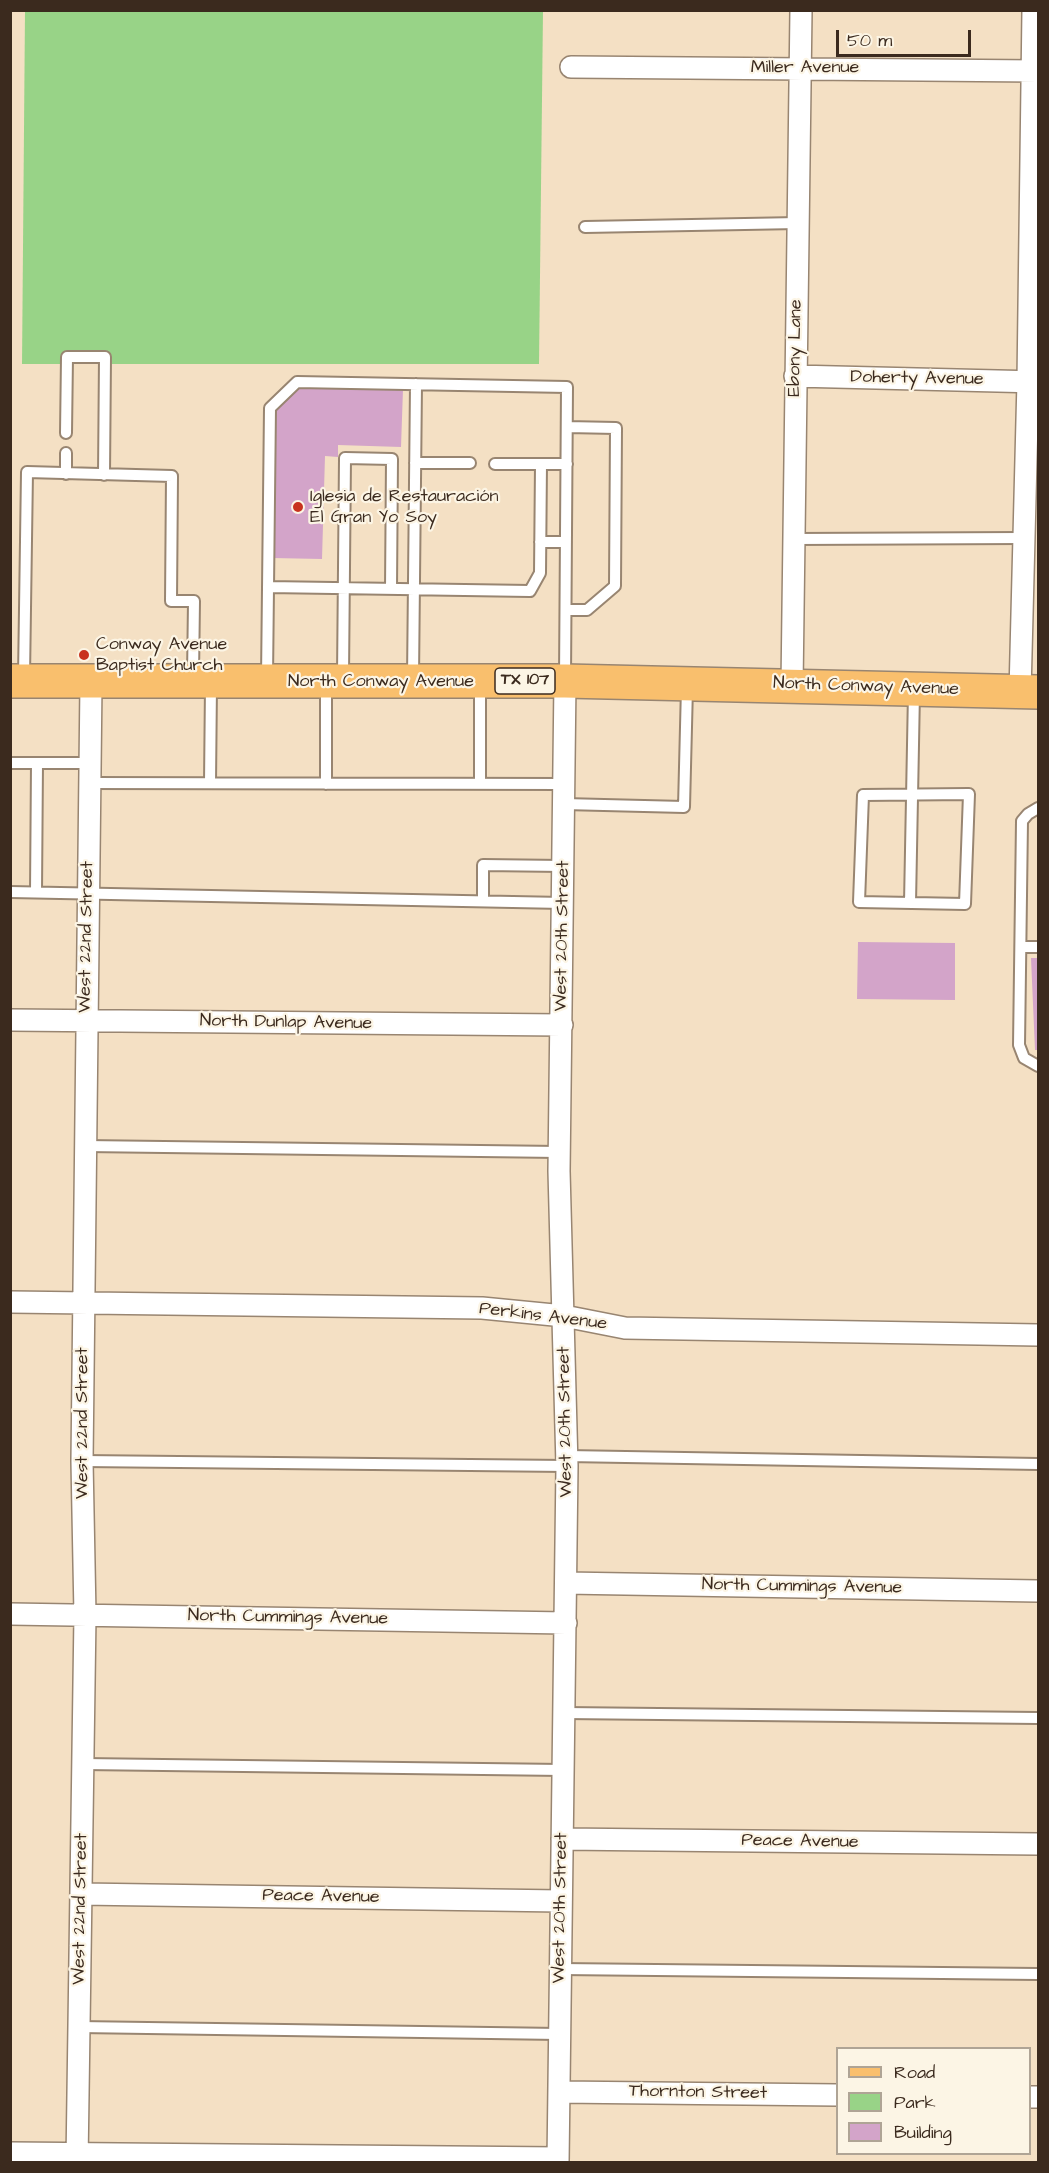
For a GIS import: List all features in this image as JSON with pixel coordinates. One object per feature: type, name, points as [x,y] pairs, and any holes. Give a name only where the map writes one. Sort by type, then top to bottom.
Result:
[{"type":"main road","name":"North Conway Avenue","points":[[17,681],[91,683],[565,681],[1029,692]]},
{"type":"street","name":"Ebony Lane","points":[[792,685],[801,10]]},
{"type":"street","points":[[1029,692],[1035,70],[1033,10]]},
{"type":"street","name":"Miller Avenue","points":[[571,67],[1035,70]]},
{"type":"street","name":"Doherty Avenue","points":[[795,376],[1033,382]]},
{"type":"street","name":"West 20th Street","points":[[558,2160],[567,1461],[559,1152],[565,681]]},
{"type":"street","name":"West 22nd Street","points":[[77,2159],[85,1615],[82,1461],[83,1302],[91,683]]},
{"type":"street","name":"North Dunlap Avenue","points":[[10,1020],[562,1025]]},
{"type":"street","name":"Perkins Avenue","points":[[10,1302],[482,1308],[564,1316],[636,1329],[1038,1335]]},
{"type":"street","name":"North Cummings Avenue","points":[[566,1583],[1038,1591]]},
{"type":"street","name":"North Cummings Avenue","points":[[10,1614],[566,1623]]},
{"type":"street","name":"Peace Avenue","points":[[562,1839],[1038,1844]]},
{"type":"street","name":"Peace Avenue","points":[[81,1894],[561,1901]]},
{"type":"street","name":"Thornton Street","points":[[559,2092],[836,2095]]},
{"type":"street","points":[[10,2153],[77,2159],[558,2160]]},
{"type":"lane","points":[[585,227],[798,224]]},
{"type":"lane","points":[[66,433],[67,357],[105,357],[104,475]]},
{"type":"lane","points":[[267,682],[270,408],[297,382],[567,387],[565,681]]},
{"type":"lane","points":[[413,682],[416,384]]},
{"type":"lane","points":[[566,610],[587,610],[615,586],[616,428],[567,427]]},
{"type":"lane","points":[[66,453],[66,474]]},
{"type":"lane","points":[[326,784],[344,588],[345,458],[392,459],[391,589]]},
{"type":"lane","points":[[415,463],[470,463]]},
{"type":"lane","points":[[495,464],[567,464]]},
{"type":"lane","points":[[268,587],[530,591],[540,573],[541,464]]},
{"type":"lane","points":[[17,681],[27,472],[172,476],[171,601],[194,602],[210,783]]},
{"type":"lane","points":[[794,539],[1031,539]]},
{"type":"lane","points":[[540,542],[566,542]]},
{"type":"lane","points":[[480,681],[480,784]]},
{"type":"lane","points":[[10,762],[37,763],[89,773],[210,783],[480,784],[684,807],[687,683]]},
{"type":"lane","points":[[910,903],[915,689]]},
{"type":"lane","points":[[36,892],[37,763]]},
{"type":"lane","points":[[969,794],[965,904],[910,903],[859,902],[862,795],[969,794]]},
{"type":"lane","points":[[1038,808],[1028,813],[1022,821],[1019,1045],[1024,1058],[1038,1066]]},
{"type":"lane","points":[[483,901],[483,865],[563,866]]},
{"type":"lane","points":[[10,892],[563,903]]},
{"type":"lane","points":[[1021,947],[1038,947]]},
{"type":"lane","points":[[85,1146],[559,1152]]},
{"type":"lane","points":[[82,1461],[1038,1464]]},
{"type":"lane","points":[[564,1713],[1038,1718]]},
{"type":"lane","points":[[83,1764],[563,1770]]},
{"type":"lane","points":[[560,1969],[1038,1974]]},
{"type":"lane","points":[[79,2027],[559,2034]]},
{"type":"green space","points":[[25,11],[543,11],[539,364],[22,364]]},
{"type":"building","name":"Iglesia de Restauración El Gran Yo Soy","points":[[298,387],[403,389],[401,447],[338,445],[338,457],[325,456],[322,559],[272,558],[275,409]]},
{"type":"building","points":[[858,942],[955,943],[955,1000],[857,999]]},
{"type":"building","points":[[1031,958],[1038,958],[1038,1050],[1035,1050]]},
{"type":"place","name":"Iglesia de Restauración El Gran Yo Soy","points":[[298,507]]},
{"type":"place","name":"Conway Avenue Baptist Church","points":[[84,655]]}]
